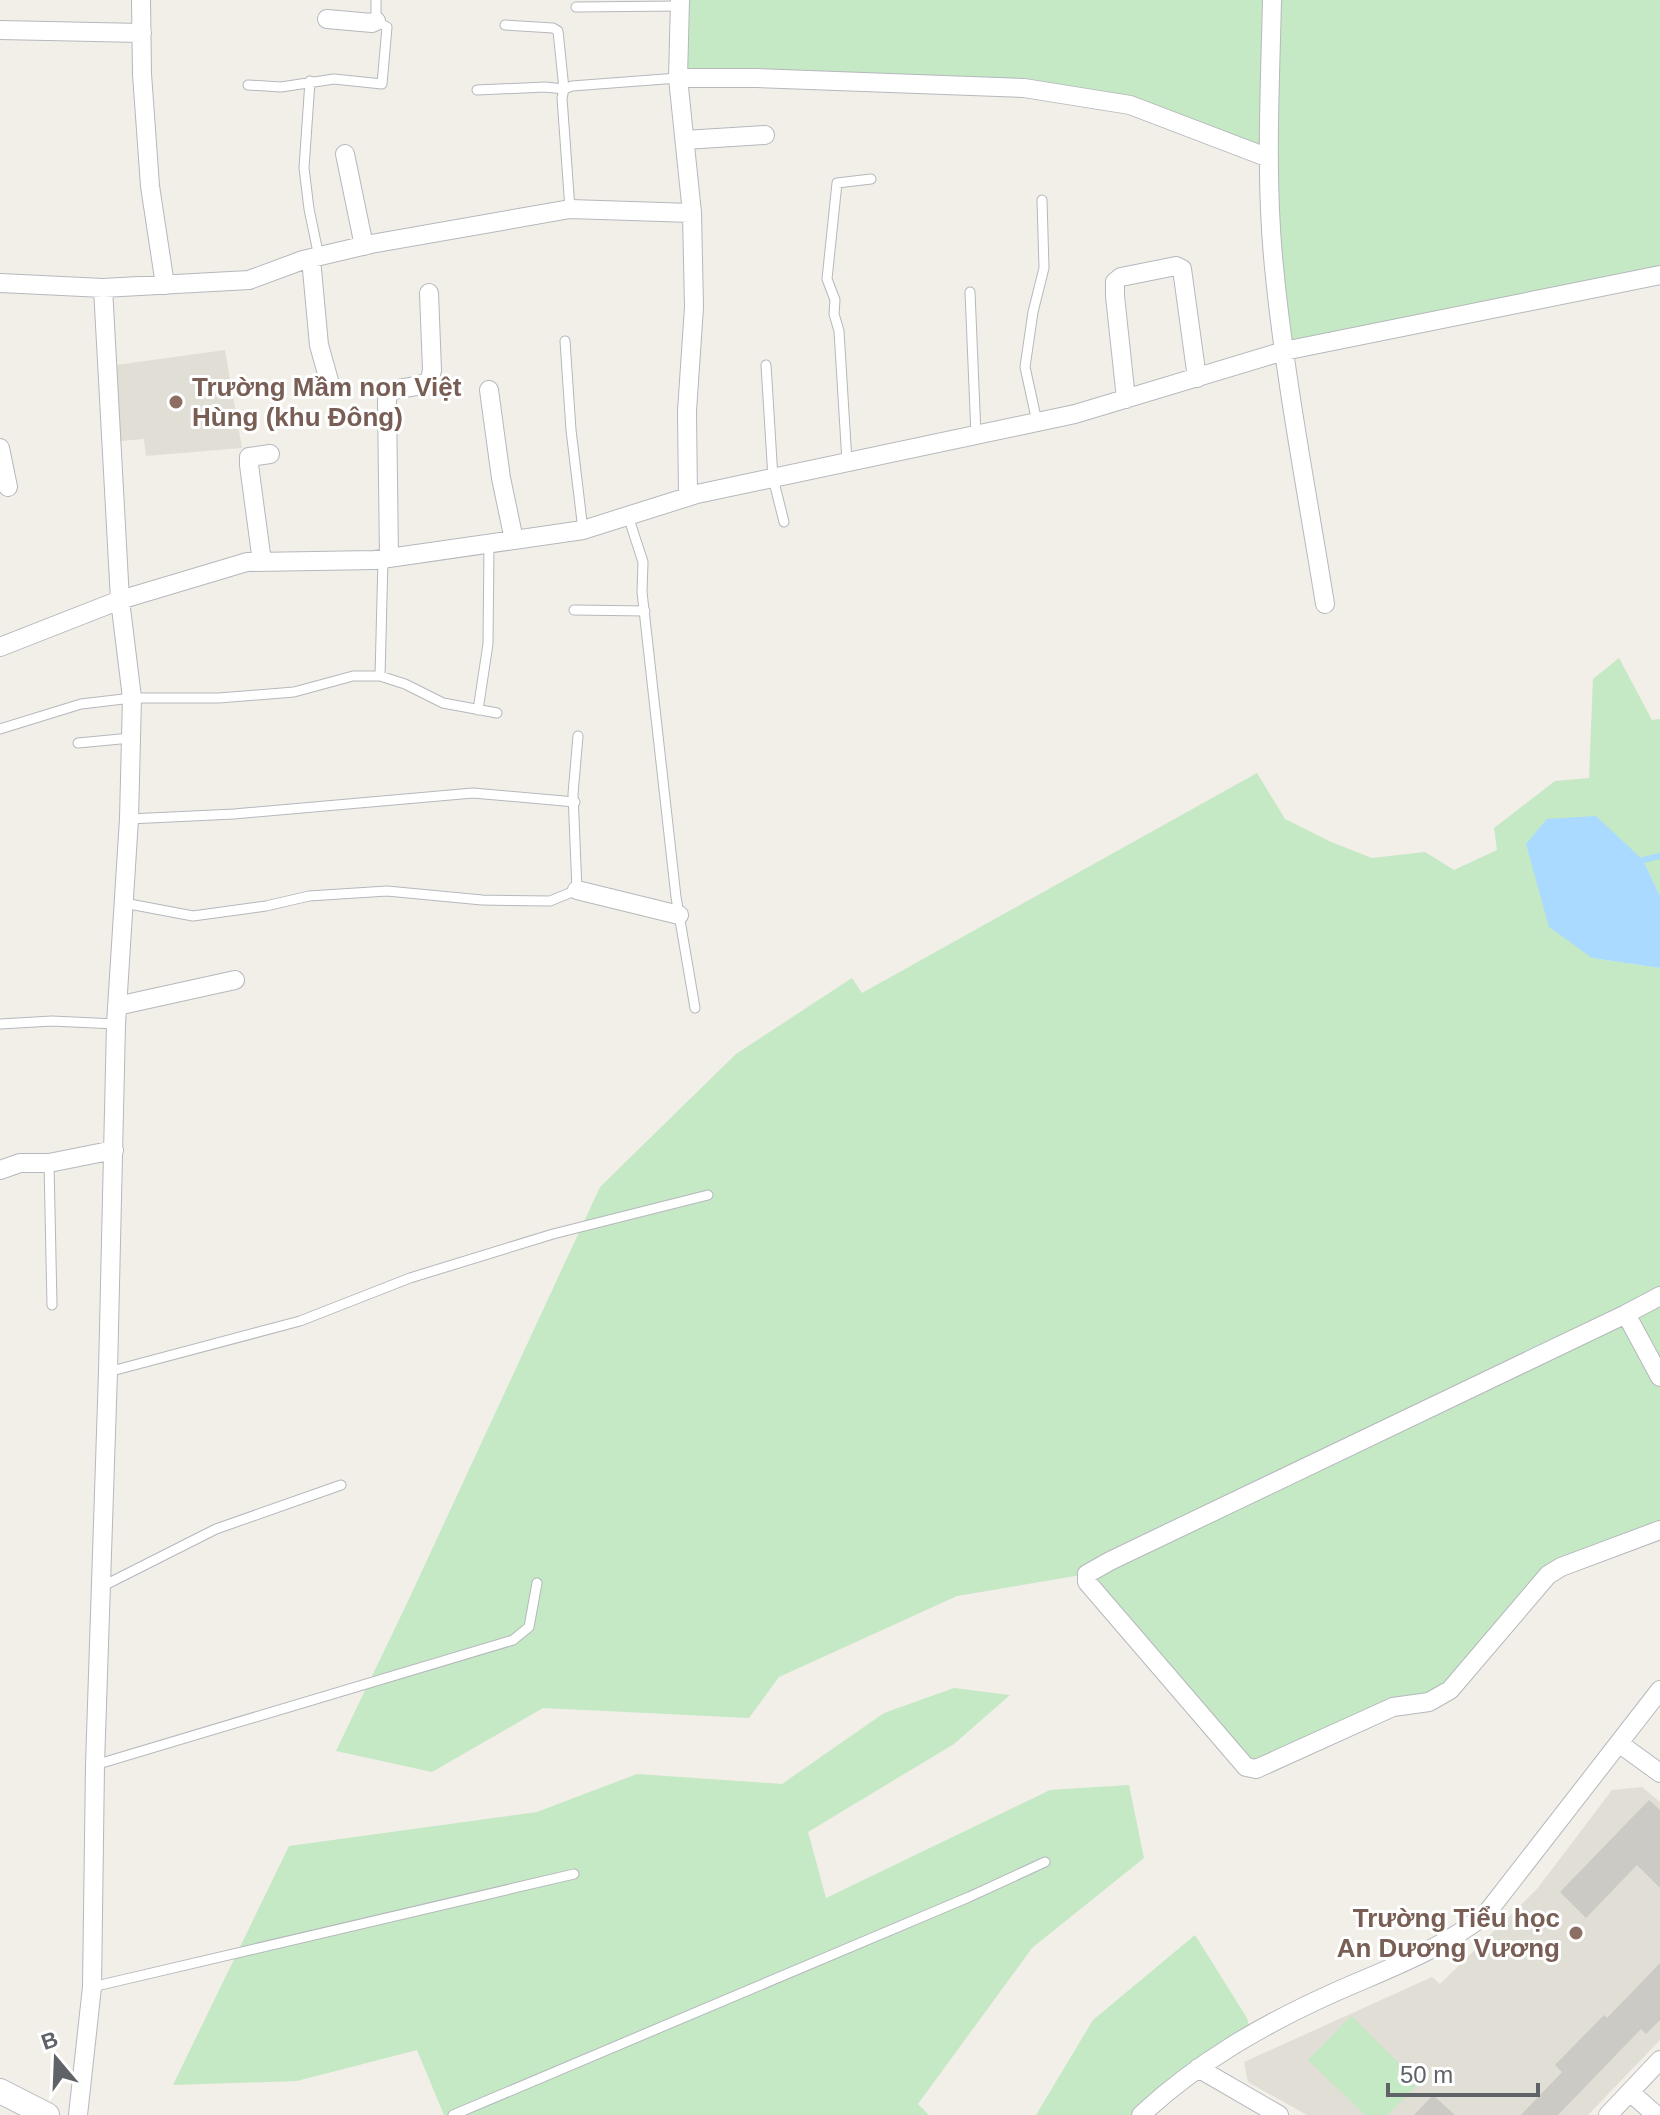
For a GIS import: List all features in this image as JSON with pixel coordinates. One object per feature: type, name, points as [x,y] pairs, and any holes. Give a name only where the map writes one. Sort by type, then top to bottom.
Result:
[{"type":"street","points":[[141,0],[150,186],[165,285]]},
{"type":"street","points":[[1272,0],[1269,158],[1274,265],[1284,351],[1325,604]]},
{"type":"street","points":[[680,3],[678,78],[692,213],[694,307],[687,411],[688,497]]},
{"type":"street","points":[[327,19],[376,21]]},
{"type":"street","points":[[0,30],[142,33]]},
{"type":"street","points":[[678,78],[1024,88],[1130,105],[1269,158]]},
{"type":"street","points":[[685,140],[765,135]]},
{"type":"street","points":[[345,154],[364,246]]},
{"type":"street","points":[[0,283],[103,288],[249,280],[364,246],[570,209],[692,213]]},
{"type":"street","points":[[315,258],[319,345],[331,388]]},
{"type":"street","points":[[1126,399],[1115,296],[1115,282],[1121,277],[1176,266],[1182,269],[1197,378]]},
{"type":"street","points":[[0,647],[120,600],[247,562],[386,558],[583,530],[688,497],[1037,422],[1126,399],[1284,351],[1660,275]]},
{"type":"street","points":[[78,2115],[92,1987],[95,1765],[117,1015],[129,819],[132,698],[120,600],[103,288]]},
{"type":"street","points":[[386,558],[388,392],[402,386],[423,385],[430,380],[429,293]]},
{"type":"street","points":[[489,390],[501,478],[514,540]]},
{"type":"street","points":[[0,448],[8,487]]},
{"type":"street","points":[[262,562],[249,457],[270,454]]},
{"type":"street","points":[[577,890],[679,915]]},
{"type":"street","points":[[117,1015],[235,980]]},
{"type":"street","points":[[0,1170],[20,1163],[49,1163],[114,1150]]},
{"type":"street","points":[[1660,1296],[1110,1561],[1087,1574],[1087,1582],[1246,1767],[1256,1769],[1393,1707],[1438,1698],[1450,1690],[1548,1575],[1561,1567],[1660,1530]]},
{"type":"street","points":[[1626,1314],[1660,1377]]},
{"type":"street","points":[[1141,2115],[1222,2050],[1282,2016],[1425,1954],[1459,1935],[1486,1914],[1660,1690]]},
{"type":"street","points":[[1620,1744],[1660,1773]]},
{"type":"street","points":[[1608,2115],[1660,2060]]},
{"type":"street","points":[[1198,2068],[1279,2115]]},
{"type":"street","points":[[0,2091],[47,2115]]},
{"type":"street","points":[[1630,2092],[1656,2115]]},
{"type":"lane","points":[[248,85],[281,87],[334,79],[382,84],[387,27],[376,21],[376,0]]},
{"type":"lane","points":[[576,7],[680,3]]},
{"type":"lane","points":[[505,25],[553,28],[558,31],[570,209]]},
{"type":"lane","points":[[477,90],[564,89],[678,78]]},
{"type":"lane","points":[[310,81],[304,168],[315,258]]},
{"type":"lane","points":[[847,462],[839,331],[834,314],[835,300],[827,279],[837,183],[871,179]]},
{"type":"lane","points":[[1037,422],[1025,367],[1033,312],[1044,268],[1042,200]]},
{"type":"lane","points":[[970,292],[976,435]]},
{"type":"lane","points":[[565,341],[571,430],[583,530]]},
{"type":"lane","points":[[766,365],[773,478],[784,522]]},
{"type":"lane","points":[[628,516],[643,562],[645,611],[679,915],[695,1008]]},
{"type":"lane","points":[[478,710],[488,644],[489,544]]},
{"type":"lane","points":[[380,676],[386,558]]},
{"type":"lane","points":[[574,610],[645,611]]},
{"type":"lane","points":[[0,729],[81,704],[132,698],[219,698],[294,692],[353,676],[380,676],[405,684],[443,703],[497,713]]},
{"type":"lane","points":[[124,903],[193,916],[266,906],[309,896],[387,891],[482,900],[550,901],[577,890],[573,794],[578,736]]},
{"type":"lane","points":[[78,743],[131,738]]},
{"type":"lane","points":[[129,819],[234,814],[473,793],[575,802]]},
{"type":"lane","points":[[0,1024],[117,1015]]},
{"type":"lane","points":[[49,1163],[52,1305]]},
{"type":"lane","points":[[108,1372],[300,1321],[410,1278],[553,1234],[708,1195]]},
{"type":"lane","points":[[101,1587],[216,1529],[341,1485]]},
{"type":"lane","points":[[95,1765],[513,1640],[529,1627],[537,1583]]},
{"type":"lane","points":[[453,2115],[1045,1862]]},
{"type":"lane","points":[[92,1987],[574,1874]]},
{"type":"shaded area","name":"Trường Mầm non Việt Hùng (khu Đông)","points":[[225,350],[242,448],[146,456],[144,439],[121,441],[116,365]]},
{"type":"shaded area","name":"Trường Tiểu học An Dương Vương","points":[[1642,1787],[1660,1802],[1660,2040],[1588,2115],[1307,2115],[1248,2082],[1244,2062],[1432,1977],[1440,1984],[1537,1889],[1612,1790]]},
{"type":"green space","points":[[681,0],[1660,0],[1660,275],[1284,351],[1269,158],[1130,105],[1025,88],[678,78]]},
{"type":"green space","points":[[1619,658],[1652,720],[1660,719],[1660,896],[1643,860],[1592,958],[1660,968],[1660,1531],[1548,1575],[1438,1698],[1256,1769],[1087,1574],[957,1596],[779,1677],[749,1718],[543,1708],[432,1772],[336,1751],[600,1187],[736,1054],[852,978],[862,993],[1257,773],[1285,819],[1331,842],[1372,858],[1425,852],[1454,870],[1497,850],[1494,828],[1555,781],[1589,778],[1593,679]]},
{"type":"green space","points":[[954,1688],[1010,1695],[954,1744],[808,1832],[826,1898],[1050,1790],[1129,1785],[1144,1858],[1032,1948],[918,2104],[929,2115],[444,2115],[417,2050],[297,2081],[173,2085],[289,1846],[537,1812],[637,1774],[782,1784],[884,1713]]},
{"type":"green space","points":[[1195,1935],[1247,2018],[1251,2034],[1146,2115],[1036,2115],[1093,2020]]},
{"type":"green space","points":[[1351,2016],[1419,2083],[1388,2115],[1365,2115],[1308,2060]]},
{"type":"water","points":[[1596,816],[1643,860],[1660,896],[1660,968],[1592,958],[1549,927],[1526,844],[1547,819]]},
{"type":"building","points":[[1649,1800],[1660,1810],[1660,1888],[1637,1865],[1586,1918],[1560,1892]]},
{"type":"building","points":[[1660,1963],[1660,2020],[1646,2034],[1641,2029],[1558,2115],[1521,2115],[1562,2072],[1555,2065],[1604,2015],[1607,2018]]},
{"type":"building","points":[[1433,2095],[1455,2115],[1414,2115]]},
{"type":"waterway","points":[[1643,860],[1660,856]]},
{"type":"place","name":"Trường Mầm non Việt Hùng (khu Đông)","points":[[176,402]]},
{"type":"place","name":"Trường Tiểu học An Dương Vương","points":[[1576,1933]]}]
